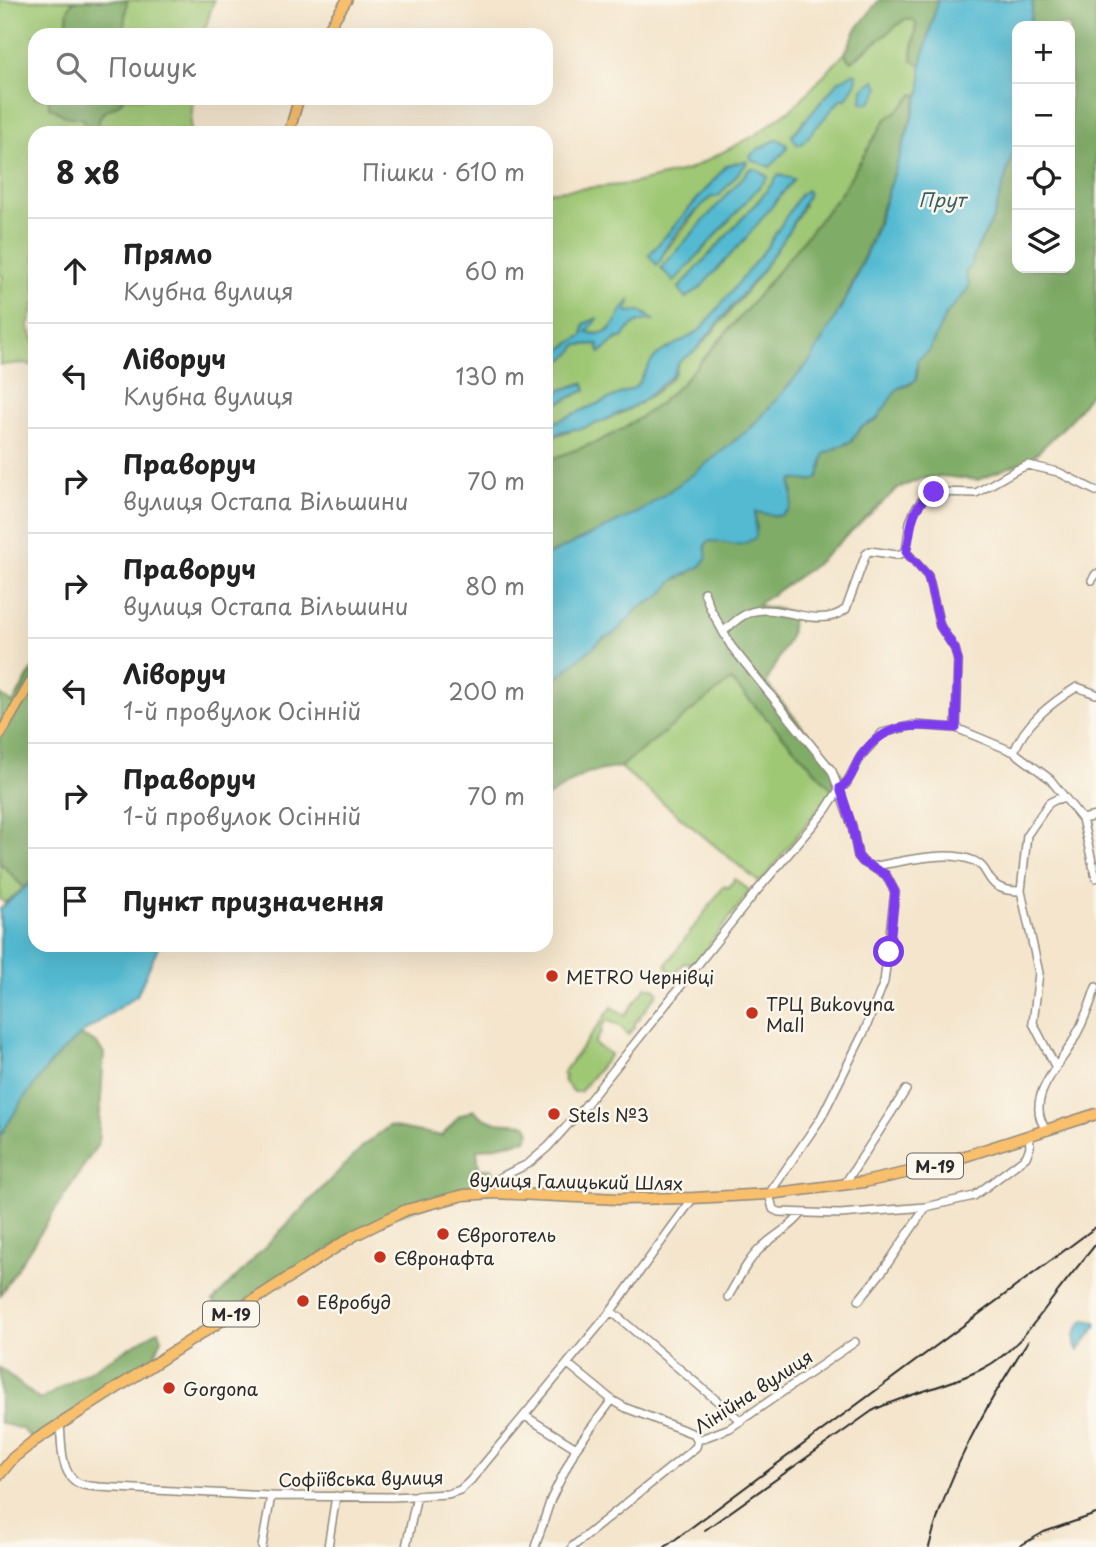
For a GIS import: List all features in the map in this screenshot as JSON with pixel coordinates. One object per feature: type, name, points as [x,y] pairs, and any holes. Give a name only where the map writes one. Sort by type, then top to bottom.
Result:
[{"type":"highway","name":"вулиця Галицький Шлях","points":[[0,1474],[13,1458],[60,1425],[355,1235],[406,1210],[464,1195],[481,1194],[618,1199],[693,1198],[769,1194],[844,1185],[928,1168],[1096,1114]]},
{"type":"main road","points":[[329,28],[347,0]]},
{"type":"main road","points":[[291,126],[297,105]]},
{"type":"main road","points":[[0,735],[28,687]]},
{"type":"street","points":[[906,552],[910,522],[915,510],[923,499],[934,492],[976,493],[1028,465],[1058,472],[1096,491]]},
{"type":"street","points":[[723,632],[752,611],[765,610],[815,618],[840,614],[846,609],[866,554],[870,551],[897,555],[906,552]]},
{"type":"street","points":[[906,552],[928,576],[940,626],[955,649],[958,661],[956,728]]},
{"type":"street","points":[[705,592],[711,610],[732,646],[832,771],[852,826],[858,856],[886,875],[895,892],[884,982],[865,1030],[821,1118],[769,1194],[773,1209],[779,1212],[840,1214],[926,1207],[974,1196],[1026,1157],[1030,1147],[1029,1137]]},
{"type":"street","points":[[1014,752],[1036,718],[1053,702],[1077,687],[1096,694]]},
{"type":"street","points":[[481,1194],[482,1186],[528,1164],[548,1147],[584,1107],[755,893],[825,811],[840,788],[846,784],[861,756],[882,733],[914,724],[956,728],[1014,752],[1050,779],[1082,819],[1096,878]]},
{"type":"street","points":[[1055,1066],[1033,1023],[1039,973],[1021,891],[1027,835],[1049,803],[1065,799]]},
{"type":"street","points":[[1082,819],[1096,816]]},
{"type":"street","points":[[871,867],[928,857],[967,859],[975,861],[992,882],[1001,888],[1021,891]]},
{"type":"street","points":[[1047,1130],[1040,1121],[1044,1083],[1078,1032],[1096,987]]},
{"type":"street","points":[[844,1185],[906,1090]]},
{"type":"street","name":"Софіївська вулиця","points":[[60,1425],[65,1468],[73,1480],[98,1488],[271,1496],[417,1495],[448,1494],[460,1490],[611,1311],[693,1198]]},
{"type":"street","points":[[859,1300],[926,1207]]},
{"type":"street","points":[[728,1297],[761,1248],[789,1228],[802,1213]]},
{"type":"street","points":[[611,1311],[741,1421]]},
{"type":"street","name":"Лінійна вулиця","points":[[572,1547],[696,1447],[698,1440],[741,1421],[855,1342]]},
{"type":"street","points":[[568,1364],[612,1399],[645,1417],[694,1434],[698,1440]]},
{"type":"street","points":[[535,1547],[551,1499],[576,1448],[612,1399]]},
{"type":"street","points":[[525,1416],[576,1448]]},
{"type":"street","points":[[406,1547],[417,1495]]},
{"type":"street","points":[[262,1547],[271,1496]]},
{"type":"street","points":[[328,1547],[336,1496]]},
{"type":"green space","points":[[0,0],[78,0],[72,2],[68,10],[67,28],[28,28],[28,105],[50,105],[85,119],[85,126],[28,126],[28,364],[0,365],[0,284],[3,276],[0,274]]},
{"type":"green space","points":[[127,0],[214,0],[205,28],[124,28]]},
{"type":"green space","points":[[127,0],[124,28],[67,28],[68,10],[72,2]]},
{"type":"green space","points":[[879,0],[938,0],[921,65],[912,61],[916,24],[913,20],[905,19],[852,61],[848,59],[845,53],[856,30]]},
{"type":"green space","points":[[1033,0],[1096,0],[1096,386],[1069,422],[1032,458],[978,480],[941,476],[921,479],[898,488],[815,565],[757,605],[793,612],[790,636],[766,683],[844,777],[833,790],[731,680],[620,767],[587,773],[553,794],[553,681],[602,639],[613,634],[638,608],[653,601],[674,580],[688,574],[709,541],[757,530],[755,512],[778,516],[783,514],[793,493],[791,482],[822,467],[824,454],[851,442],[861,427],[877,419],[897,389],[911,384],[917,376],[917,360],[928,352],[946,314],[965,293],[969,284],[965,272],[993,219],[1012,156],[1012,273],[1075,273],[1075,21],[1031,21]]},
{"type":"green space","points":[[905,19],[913,20],[916,24],[912,60],[921,65],[921,90],[918,96],[914,94],[902,108],[885,120],[839,196],[748,308],[681,384],[658,405],[623,429],[553,458],[553,437],[630,409],[659,390],[674,375],[679,362],[698,348],[742,297],[769,261],[804,205],[800,195],[754,266],[728,300],[695,334],[659,354],[634,388],[553,423],[553,406],[586,389],[583,383],[553,394],[553,191],[630,184],[688,170],[754,136],[795,106],[845,53],[852,61]],"holes":[[[838,82],[841,99],[797,144],[792,135]],[[727,165],[712,197],[702,205],[664,253],[649,255]],[[760,199],[686,298],[679,288]],[[629,302],[626,313],[644,313],[652,320],[634,324],[623,338],[612,342],[605,350],[600,344],[577,345],[571,354],[557,352],[583,335],[584,324],[596,319],[587,332],[600,333],[608,330],[616,324]]]},
{"type":"green space","points":[[914,94],[918,96],[886,197],[861,264],[830,327],[796,380],[757,422],[688,479],[631,517],[553,553],[553,458],[623,429],[658,405],[681,384],[748,308],[839,196],[885,120]]},
{"type":"green space","points":[[117,105],[104,112],[97,126],[84,126],[84,119],[65,116],[50,107]]},
{"type":"green space","points":[[192,105],[191,126],[97,126],[104,112],[115,106]]},
{"type":"green space","points":[[28,677],[28,885],[24,888],[0,862],[0,695],[13,703]]},
{"type":"green space","points":[[731,680],[833,790],[760,883],[620,767]]},
{"type":"green space","points":[[0,862],[24,888],[5,903],[0,899]]},
{"type":"green space","points":[[735,879],[750,891],[695,964],[684,963],[675,974],[671,973],[666,965],[724,886],[728,888]]},
{"type":"green space","points":[[646,987],[656,989],[658,993],[628,1035],[620,1026],[607,1020],[600,1029],[602,1031],[594,1044],[611,1054],[580,1092],[574,1092],[563,1080],[565,1077],[562,1074],[612,1007],[625,1015]]},
{"type":"green space","points":[[80,1035],[96,1043],[104,1053],[98,1144],[0,1295],[0,1136],[53,1060]]},
{"type":"green space","points":[[474,1110],[492,1121],[526,1124],[530,1132],[526,1140],[477,1150],[479,1169],[492,1169],[496,1178],[464,1194],[374,1222],[222,1315],[213,1301],[364,1145],[389,1126],[442,1136],[459,1116]]},
{"type":"green space","points":[[159,1330],[162,1339],[153,1358],[33,1440],[22,1429],[0,1423],[0,1368],[40,1400]]},
{"type":"water","name":"Прут","points":[[938,0],[1033,0],[1031,21],[1012,21],[1012,156],[993,219],[978,246],[970,268],[965,272],[968,289],[946,314],[928,352],[917,360],[916,380],[897,389],[877,419],[861,427],[851,441],[824,454],[818,478],[810,481],[794,479],[791,482],[792,502],[788,510],[779,516],[755,512],[756,537],[743,544],[709,541],[705,545],[707,557],[701,566],[674,580],[659,597],[638,608],[613,634],[602,639],[553,681],[553,553],[641,511],[696,472],[753,426],[811,360],[851,290],[877,227],[921,90],[921,65]]},
{"type":"water","points":[[853,73],[857,75],[856,82],[846,99],[841,99],[801,145],[797,144],[792,136],[838,82]]},
{"type":"water","points":[[875,80],[879,87],[875,97],[867,104],[862,102],[863,89]]},
{"type":"water","points":[[778,139],[787,145],[786,150],[770,167],[752,160],[750,156],[758,149]]},
{"type":"water","points":[[746,161],[718,197],[712,197],[682,226],[657,265],[649,255],[727,165]]},
{"type":"water","points":[[750,169],[757,169],[768,177],[674,282],[661,268]]},
{"type":"water","points":[[779,175],[794,179],[746,238],[700,288],[686,298],[679,288]]},
{"type":"water","points":[[806,190],[809,193],[789,231],[760,273],[695,351],[679,362],[673,375],[640,403],[601,422],[563,431],[553,436],[553,423],[634,388],[657,355],[702,328],[768,246],[800,195]]},
{"type":"water","points":[[630,301],[627,312],[640,311],[653,320],[635,324],[623,338],[617,338],[600,353],[599,344],[577,345],[571,354],[553,366],[557,352],[583,335],[584,324],[598,318],[587,332],[604,333],[613,325]]},
{"type":"water","points":[[583,383],[586,390],[553,406],[553,394]]},
{"type":"water","points":[[28,885],[28,952],[156,952],[137,995],[80,1035],[53,1060],[0,1136],[0,909]]},
{"type":"water","points":[[1085,1320],[1096,1322],[1096,1327],[1078,1351],[1076,1334]]},
{"type":"railway","points":[[665,1547],[1096,1227]]},
{"type":"railway","points":[[705,1530],[872,1411],[899,1399],[955,1381],[994,1362],[1023,1336],[1096,1244]]},
{"type":"railway","points":[[929,1547],[947,1492],[970,1440],[1028,1341]]},
{"type":"railway","points":[[1018,1547],[1044,1532],[1096,1514]]},
{"type":"place","name":"METRO Чернівці","points":[[552,976]]},
{"type":"place","name":"ТРЦ Bukovyna Mall","points":[[752,1013]]},
{"type":"place","name":"Stels №3","points":[[554,1114]]},
{"type":"place","name":"Євроготель","points":[[443,1234]]},
{"type":"place","name":"Євронафта","points":[[380,1257]]},
{"type":"place","name":"Евробуд","points":[[303,1301]]},
{"type":"place","name":"Gorgona","points":[[169,1388]]},
{"type":"route","points":[[889,952],[895,892],[886,875],[863,862],[858,856],[840,788],[846,784],[861,756],[882,733],[914,724],[956,728],[958,661],[955,649],[940,626],[928,576],[906,552],[910,522],[915,510],[923,499],[934,492]]}]
